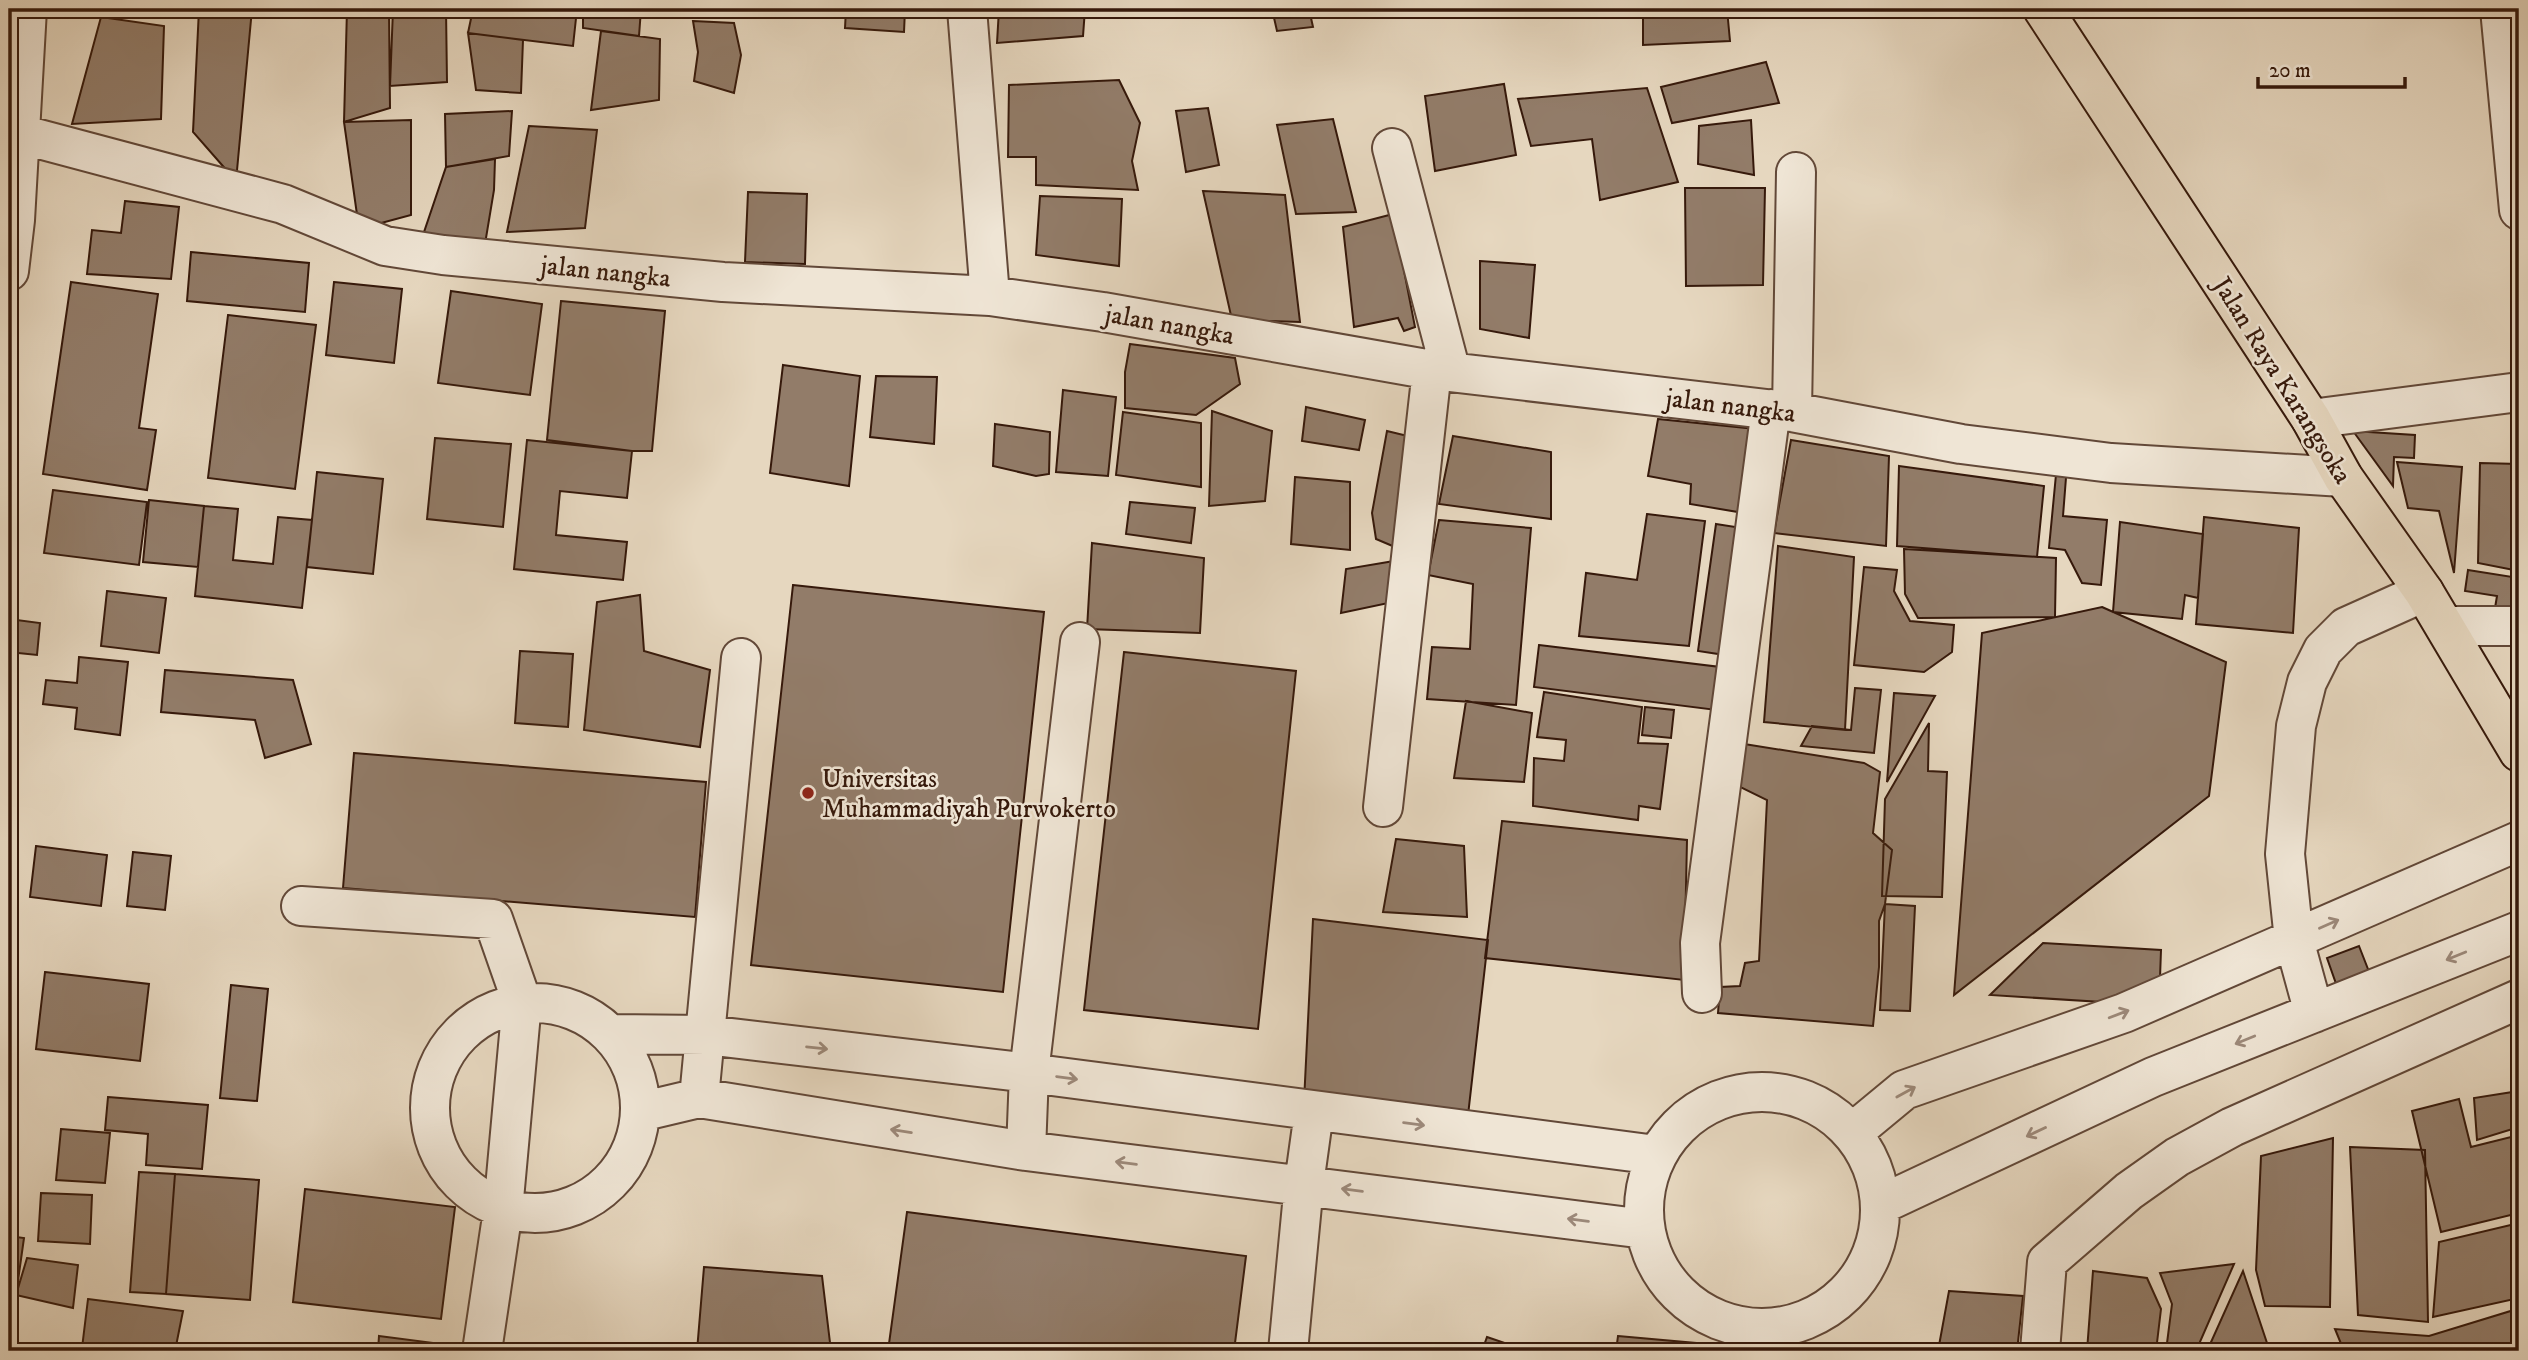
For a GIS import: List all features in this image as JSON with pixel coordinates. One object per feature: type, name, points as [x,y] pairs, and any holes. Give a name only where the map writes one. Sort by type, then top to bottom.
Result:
[{"type":"main road","name":"Jalan Raya Karangsoka","points":[[2043,9],[2311,419],[2343,477],[2424,592],[2519,752]]},
{"type":"street","points":[[9,271],[15,220],[15,132],[27,9]]},
{"type":"street","points":[[967,9],[990,296]]},
{"type":"street","points":[[2500,9],[2519,210]]},
{"type":"street","name":"jalan nangka","points":[[15,132],[283,204],[385,246],[443,256],[723,282],[990,296],[1103,312],[1441,371],[1781,410],[1961,444],[2111,463],[2343,477]]},
{"type":"street","points":[[1383,807],[1441,371],[1392,148]]},
{"type":"street","points":[[1702,993],[1700,943],[1781,410],[1796,172]]},
{"type":"street","points":[[2311,419],[2519,392]]},
{"type":"street","points":[[2314,1013],[2294,940],[2284,854],[2296,726],[2308,682],[2323,650],[2346,627],[2424,592]]},
{"type":"street","points":[[2445,626],[2519,626]]},
{"type":"street","points":[[1026,1151],[1028,1073],[1080,642]]},
{"type":"street","points":[[699,1098],[741,658]]},
{"type":"street","points":[[1852,1133],[1904,1090],[2124,1013],[2519,841]]},
{"type":"street","points":[[301,906],[493,919],[522,1002],[503,1210],[482,1351]]},
{"type":"street","points":[[1880,1205],[2153,1077],[2519,931]]},
{"type":"street","points":[[2040,1351],[2047,1262],[2129,1191],[2177,1157],[2232,1127],[2519,999]]},
{"type":"street","points":[[522,1002],[555,1003],[586,1015],[611,1034],[634,1070],[640,1112],[632,1150],[611,1182],[579,1205],[541,1214],[503,1210],[467,1190],[441,1158],[429,1119],[432,1078],[452,1041],[483,1014],[522,1002]]},
{"type":"street","points":[[611,1034],[706,1035],[1028,1073],[1656,1155]]},
{"type":"street","points":[[1752,1091],[1780,1092],[1807,1100],[1832,1114],[1852,1133],[1872,1166],[1880,1205],[1876,1242],[1861,1276],[1836,1304],[1803,1322],[1766,1330],[1730,1325],[1695,1310],[1667,1284],[1645,1229],[1642,1202],[1656,1155],[1680,1122],[1714,1100],[1752,1091]]},
{"type":"street","points":[[640,1112],[699,1098],[1026,1151],[1645,1229]]},
{"type":"street","points":[[1288,1351],[1304,1184],[1314,1112]]},
{"type":"building","points":[[199,9],[252,9],[236,181],[193,132]]},
{"type":"building","points":[[347,9],[389,9],[390,108],[344,122]]},
{"type":"building","points":[[393,9],[446,9],[447,82],[390,86]]},
{"type":"building","points":[[473,9],[577,9],[573,46],[468,33]]},
{"type":"building","points":[[583,9],[641,9],[639,36],[583,28]]},
{"type":"building","points":[[846,9],[905,9],[904,32],[845,28]]},
{"type":"building","points":[[999,9],[1085,9],[1083,36],[997,43]]},
{"type":"building","points":[[1272,9],[1309,9],[1313,27],[1277,31]]},
{"type":"building","points":[[1643,9],[1727,9],[1730,41],[1643,45]]},
{"type":"building","points":[[101,17],[164,26],[161,119],[72,124]]},
{"type":"building","points":[[693,21],[734,23],[741,55],[734,93],[694,81],[698,52]]},
{"type":"building","points":[[601,31],[660,39],[659,100],[591,110]]},
{"type":"building","points":[[468,33],[523,40],[521,93],[476,90]]},
{"type":"building","points":[[1766,62],[1779,103],[1672,123],[1661,87]]},
{"type":"building","points":[[1119,80],[1140,123],[1132,161],[1138,190],[1036,185],[1036,157],[1008,157],[1009,85]]},
{"type":"building","points":[[1504,84],[1516,155],[1435,171],[1425,96]]},
{"type":"building","points":[[1647,88],[1678,182],[1600,200],[1592,139],[1531,146],[1518,99]]},
{"type":"building","points":[[1208,108],[1219,165],[1186,172],[1176,111]]},
{"type":"building","points":[[512,111],[509,156],[446,167],[445,114]]},
{"type":"building","points":[[1333,119],[1356,212],[1296,214],[1277,125]]},
{"type":"building","points":[[411,120],[411,215],[359,229],[344,122]]},
{"type":"building","points":[[1751,120],[1754,175],[1698,164],[1699,126]]},
{"type":"building","points":[[529,126],[597,130],[585,228],[507,232]]},
{"type":"building","points":[[495,159],[494,190],[484,250],[422,238],[446,167]]},
{"type":"building","points":[[1685,188],[1765,188],[1763,285],[1686,286]]},
{"type":"building","points":[[1203,191],[1285,195],[1300,322],[1232,320]]},
{"type":"building","points":[[748,192],[807,194],[805,264],[745,262]]},
{"type":"building","points":[[1040,196],[1122,199],[1119,266],[1036,255]]},
{"type":"building","points":[[125,201],[179,207],[171,279],[87,274],[92,230],[121,233]]},
{"type":"building","points":[[1393,214],[1415,327],[1404,331],[1398,318],[1354,327],[1343,227]]},
{"type":"building","points":[[191,252],[309,263],[305,312],[187,301]]},
{"type":"building","points":[[1480,261],[1535,265],[1529,338],[1480,329]]},
{"type":"building","points":[[71,282],[158,294],[139,428],[156,430],[147,490],[43,474]]},
{"type":"building","points":[[334,282],[402,289],[394,363],[326,355]]},
{"type":"building","points":[[451,291],[542,304],[530,395],[438,383]]},
{"type":"building","points":[[561,301],[665,311],[652,451],[547,440]]},
{"type":"building","points":[[228,315],[316,325],[295,489],[208,478]]},
{"type":"building","points":[[1130,344],[1235,358],[1240,384],[1196,415],[1125,408],[1125,372]]},
{"type":"building","points":[[783,365],[860,376],[849,486],[770,473]]},
{"type":"building","points":[[876,376],[937,377],[934,444],[870,437]]},
{"type":"building","points":[[1063,390],[1116,397],[1108,476],[1056,472]]},
{"type":"building","points":[[1306,407],[1365,420],[1359,450],[1302,441]]},
{"type":"building","points":[[1212,411],[1272,431],[1265,501],[1209,506]]},
{"type":"building","points":[[1123,412],[1201,423],[1201,487],[1116,475]]},
{"type":"building","points":[[1658,419],[1756,429],[1744,513],[1690,504],[1691,484],[1648,476]]},
{"type":"building","points":[[995,424],[1050,432],[1049,474],[1036,476],[993,466]]},
{"type":"building","points":[[1387,431],[1420,439],[1402,550],[1376,539],[1372,513]]},
{"type":"building","points":[[2353,431],[2415,435],[2414,458],[2394,457],[2393,486]]},
{"type":"building","points":[[1453,436],[1551,452],[1551,519],[1439,504]]},
{"type":"building","points":[[435,438],[511,444],[503,527],[427,519]]},
{"type":"building","points":[[527,440],[632,451],[627,498],[560,491],[556,535],[627,542],[623,580],[514,569]]},
{"type":"building","points":[[1791,440],[1889,456],[1886,546],[1774,533]]},
{"type":"building","points":[[2397,462],[2462,467],[2454,573],[2439,511],[2408,508]]},
{"type":"building","points":[[2480,463],[2519,464],[2519,571],[2478,563]]},
{"type":"building","points":[[2057,464],[2067,465],[2063,516],[2107,520],[2101,585],[2082,583],[2065,550],[2049,548]]},
{"type":"building","points":[[1899,466],[2044,486],[2037,557],[1897,546]]},
{"type":"building","points":[[317,472],[383,479],[373,574],[307,567]]},
{"type":"building","points":[[1295,477],[1350,482],[1350,550],[1291,544]]},
{"type":"building","points":[[53,490],[147,502],[139,565],[44,553]]},
{"type":"building","points":[[149,500],[204,506],[198,567],[143,562]]},
{"type":"building","points":[[1130,502],[1195,508],[1191,543],[1126,534]]},
{"type":"building","points":[[204,506],[238,509],[233,560],[273,564],[278,517],[312,520],[302,608],[195,596]]},
{"type":"building","points":[[1647,514],[1705,521],[1689,646],[1579,636],[1586,573],[1637,580]]},
{"type":"building","points":[[2204,517],[2299,528],[2293,633],[2196,624]]},
{"type":"building","points":[[1439,520],[1531,528],[1516,705],[1427,699],[1432,647],[1470,649],[1473,584],[1428,575]]},
{"type":"building","points":[[2120,522],[2203,534],[2198,598],[2185,595],[2182,619],[2113,612]]},
{"type":"building","points":[[1716,524],[1742,528],[1725,655],[1698,651]]},
{"type":"building","points":[[1092,543],[1204,558],[1200,633],[1087,629]]},
{"type":"building","points":[[1778,546],[1854,557],[1845,730],[1764,722]]},
{"type":"building","points":[[1904,549],[2056,558],[2055,617],[1918,618],[1905,594]]},
{"type":"building","points":[[1400,560],[1398,601],[1341,613],[1346,569]]},
{"type":"building","points":[[1864,567],[1897,570],[1894,591],[1910,621],[1954,625],[1952,652],[1924,672],[1854,665]]},
{"type":"building","points":[[2468,570],[2519,578],[2519,617],[2494,614],[2497,596],[2465,591]]},
{"type":"building","points":[[793,585],[1044,612],[1003,992],[751,965]]},
{"type":"building","points":[[107,591],[166,598],[159,653],[101,646]]},
{"type":"building","points":[[640,595],[644,651],[710,670],[700,747],[584,730],[597,602]]},
{"type":"building","points":[[2102,607],[2226,662],[2209,796],[1954,995],[1982,633]]},
{"type":"building","points":[[9,619],[40,623],[37,655],[9,652]]},
{"type":"building","points":[[1539,645],[1720,667],[1716,710],[1534,687]]},
{"type":"building","points":[[520,651],[573,654],[568,727],[515,723]]},
{"type":"building","points":[[1124,652],[1296,671],[1258,1029],[1084,1010]]},
{"type":"building","points":[[79,657],[128,662],[120,735],[75,729],[77,708],[43,704],[46,680],[77,683]]},
{"type":"building","points":[[165,670],[293,680],[311,744],[265,758],[255,720],[161,712]]},
{"type":"building","points":[[1855,688],[1881,690],[1874,753],[1801,746],[1812,726],[1851,730]]},
{"type":"building","points":[[1544,692],[1642,707],[1638,743],[1668,744],[1660,809],[1639,806],[1638,820],[1533,806],[1534,758],[1564,761],[1566,740],[1537,737]]},
{"type":"building","points":[[1894,693],[1935,696],[1887,782]]},
{"type":"building","points":[[1466,701],[1532,713],[1524,782],[1454,778]]},
{"type":"building","points":[[1645,707],[1674,710],[1671,738],[1642,735]]},
{"type":"building","points":[[1929,723],[1928,771],[1947,772],[1942,897],[1882,896],[1885,799]]},
{"type":"building","points":[[1738,743],[1864,763],[1880,772],[1873,833],[1892,850],[1885,904],[1879,921],[1879,967],[1873,1026],[1718,1013],[1720,987],[1740,986],[1745,963],[1759,961],[1767,800],[1736,785]]},
{"type":"building","points":[[354,753],[706,782],[695,917],[343,888]]},
{"type":"building","points":[[1502,821],[1687,840],[1684,980],[1485,958]]},
{"type":"building","points":[[1396,839],[1464,846],[1467,917],[1383,912]]},
{"type":"building","points":[[36,846],[107,855],[101,906],[30,897]]},
{"type":"building","points":[[133,852],[171,856],[165,910],[127,906]]},
{"type":"building","points":[[1885,904],[1915,906],[1910,1011],[1880,1010]]},
{"type":"building","points":[[1313,919],[1488,940],[1467,1124],[1304,1102]]},
{"type":"building","points":[[2043,943],[2161,950],[2160,978],[2118,1003],[1990,995]]},
{"type":"building","points":[[2359,946],[2373,982],[2340,995],[2327,958]]},
{"type":"building","points":[[45,972],[149,984],[140,1061],[36,1049]]},
{"type":"building","points":[[231,985],[268,989],[257,1101],[220,1098]]},
{"type":"building","points":[[2519,1091],[2519,1127],[2477,1140],[2474,1098]]},
{"type":"building","points":[[108,1097],[208,1105],[202,1169],[146,1165],[148,1134],[105,1130]]},
{"type":"building","points":[[2459,1099],[2471,1147],[2519,1135],[2519,1213],[2441,1232],[2412,1111]]},
{"type":"building","points":[[61,1129],[110,1133],[105,1183],[56,1180]]},
{"type":"building","points":[[2333,1138],[2330,1307],[2265,1306],[2256,1270],[2261,1156]]},
{"type":"building","points":[[2350,1147],[2425,1150],[2428,1322],[2358,1315]]},
{"type":"building","points":[[139,1172],[175,1174],[166,1294],[130,1292]]},
{"type":"building","points":[[175,1174],[259,1180],[250,1300],[166,1294]]},
{"type":"building","points":[[305,1189],[455,1207],[441,1319],[293,1302]]},
{"type":"building","points":[[41,1193],[92,1195],[90,1244],[38,1241]]},
{"type":"building","points":[[907,1212],[1246,1256],[1234,1351],[888,1351]]},
{"type":"building","points":[[2519,1223],[2519,1298],[2433,1317],[2439,1242]]},
{"type":"building","points":[[9,1236],[24,1238],[16,1295],[9,1294]]},
{"type":"building","points":[[27,1258],[78,1265],[73,1308],[16,1295]]},
{"type":"building","points":[[2234,1264],[2196,1351],[2166,1351],[2172,1304],[2160,1273]]},
{"type":"building","points":[[704,1267],[822,1276],[831,1351],[697,1351]]},
{"type":"building","points":[[2093,1271],[2147,1278],[2161,1309],[2156,1351],[2087,1351]]},
{"type":"building","points":[[2243,1271],[2269,1349],[2207,1351]]},
{"type":"building","points":[[1949,1291],[2023,1296],[2017,1351],[1938,1351]]},
{"type":"building","points":[[88,1299],[183,1311],[175,1351],[82,1348]]},
{"type":"building","points":[[2514,1310],[2519,1315],[2519,1351],[2344,1351],[2335,1329],[2429,1336]]},
{"type":"building","points":[[379,1336],[457,1346],[456,1351],[378,1351]]},
{"type":"building","points":[[1618,1336],[1718,1345],[1717,1351],[1616,1351]]},
{"type":"building","points":[[1487,1337],[1528,1351],[1482,1351]]},
{"type":"place","name":"Universitas Muhammadiyah Purwokerto","points":[[808,793]]}]
